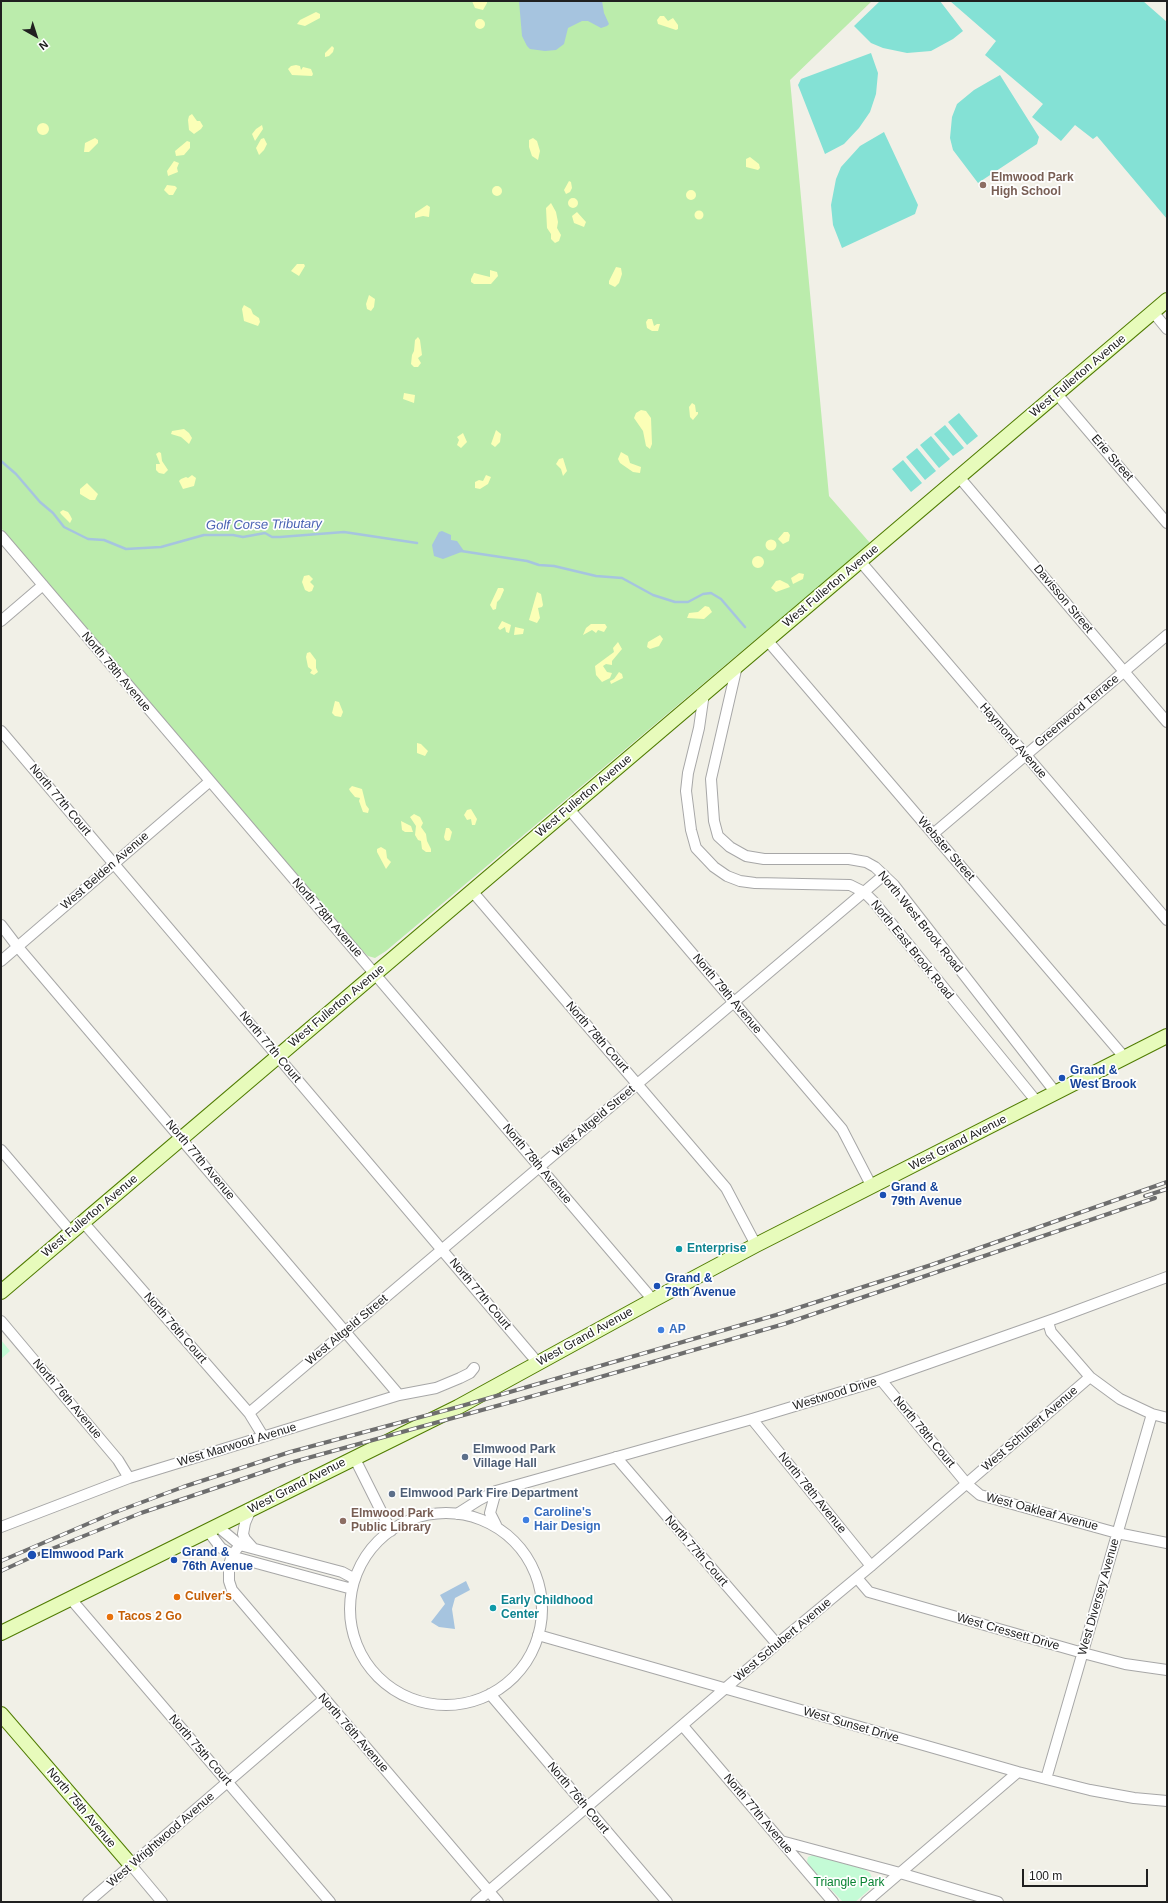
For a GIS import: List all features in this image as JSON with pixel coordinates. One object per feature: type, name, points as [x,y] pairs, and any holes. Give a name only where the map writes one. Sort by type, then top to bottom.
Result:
[{"type":"street","name":"West Fullerton Avenue","points":[[1,1292],[1167,300]]},
{"type":"street","points":[[1152,312],[1167,329]]},
{"type":"street","name":"Erie Street","points":[[1057,394],[1167,523]]},
{"type":"street","name":"Davisson Street","points":[[959,477],[1167,722]]},
{"type":"street","name":"North 78th Avenue","points":[[1,536],[209,782],[653,1300]]},
{"type":"street","name":"Haymond Avenue","points":[[860,561],[1167,920]]},
{"type":"street","points":[[1,621],[43,585]]},
{"type":"street","name":"Greenwood Terrace","points":[[933,834],[1167,635]]},
{"type":"street","name":"Webster Street","points":[[768,640],[1125,1058]]},
{"type":"street","name":"North West Brook Road","points":[[737,666],[711,779],[714,821],[718,836],[730,848],[746,856],[764,859],[849,860],[866,862],[875,867],[884,875],[1056,1093]]},
{"type":"street","name":"North East Brook Road","points":[[704,694],[700,728],[688,773],[686,791],[691,830],[696,848],[714,867],[727,876],[740,881],[755,883],[850,885],[864,892],[874,902],[1037,1102]]},
{"type":"street","name":"North 77th Court","points":[[1,731],[538,1363]]},
{"type":"street","name":"West Belden Avenue","points":[[1,961],[113,863],[209,782]]},
{"type":"street","name":"North 79th Avenue","points":[[569,809],[842,1128],[872,1187]]},
{"type":"street","name":"West Altgeld Street","points":[[249,1413],[884,875]]},
{"type":"street","name":"North 78th Court","points":[[472,891],[726,1188],[756,1246]]},
{"type":"street","name":"North 77th Avenue","points":[[1,925],[17,946],[346,1331],[398,1396]]},
{"type":"street","name":"West Grand Avenue","points":[[1,1633],[354,1457],[458,1407],[653,1300],[756,1246],[1167,1036]]},
{"type":"street","points":[[1,1150],[71,1232]]},
{"type":"street","name":"North 76th Court","points":[[83,1222],[249,1413],[263,1436]]},
{"type":"street","name":"Westwood Drive","points":[[457,1514],[496,1491],[752,1419],[881,1380],[1048,1322],[1167,1277]]},
{"type":"street","name":"North 76th Avenue","points":[[1,1321],[118,1460],[129,1478]]},
{"type":"street","points":[[1048,1322],[1051,1332],[1090,1377],[1120,1399],[1152,1414],[1167,1418]]},
{"type":"street","name":"West Marwood Avenue","points":[[3,1522],[129,1478],[263,1436],[398,1396],[436,1388],[470,1373],[474,1368]]},
{"type":"street","name":"West Schubert Avenue","points":[[476,1902],[777,1644],[967,1484],[1090,1377]]},
{"type":"street","name":"North 78th Court","points":[[881,1380],[967,1484]]},
{"type":"street","name":"West Diversey Avenue","points":[[1046,1779],[1084,1653],[1152,1414]]},
{"type":"street","name":"North 78th Avenue","points":[[752,1419],[871,1566]]},
{"type":"street","points":[[354,1457],[391,1531]]},
{"type":"street","name":"North 77th Court","points":[[616,1458],[777,1644]]},
{"type":"street","name":"West Oakleaf Avenue","points":[[967,1484],[980,1495],[1117,1533],[1167,1543]]},
{"type":"street","points":[[496,1491],[490,1513],[496,1525],[521,1549],[531,1564],[537,1579],[542,1604],[538,1635],[530,1655],[522,1668],[509,1681],[490,1694],[464,1703],[437,1704],[410,1698],[388,1685],[367,1663],[357,1643],[351,1614],[352,1590],[355,1579],[366,1557],[378,1542],[391,1531],[407,1522],[424,1516],[441,1513],[457,1514],[496,1525]]},
{"type":"street","points":[[251,1509],[245,1523],[243,1534],[245,1539],[253,1548]]},
{"type":"street","points":[[213,1528],[240,1545],[342,1572],[355,1579]]},
{"type":"street","points":[[213,1528],[221,1548],[232,1555],[352,1590]]},
{"type":"street","name":"North 76th Avenue","points":[[240,1545],[232,1555],[229,1569],[229,1586],[498,1902]]},
{"type":"street","name":"West Cressett Drive","points":[[857,1578],[869,1592],[1125,1664],[1167,1670]]},
{"type":"street","name":"North 75th Court","points":[[70,1598],[330,1902]]},
{"type":"street","name":"West Sunset Drive","points":[[538,1635],[1018,1772],[1097,1792],[1167,1801]]},
{"type":"street","name":"North 76th Court","points":[[490,1694],[667,1902]]},
{"type":"street","name":"West Wrightwood Avenue","points":[[88,1902],[324,1699]]},
{"type":"street","name":"North 75th Avenue","points":[[1,1714],[162,1902]]},
{"type":"street","name":"North 77th Avenue","points":[[683,1726],[833,1902]]},
{"type":"street","points":[[866,1902],[1018,1772]]},
{"type":"street","points":[[781,1841],[900,1873],[998,1902]]},
{"type":"shaded area","points":[[1,1],[872,1],[790,80],[829,496],[870,543],[386,951],[375,958],[368,956],[355,944],[1,528]]},
{"type":"shaded area","points":[[519,1],[602,1],[604,13],[609,24],[601,28],[588,21],[582,21],[568,28],[564,44],[556,50],[545,51],[530,49],[522,36]]},
{"type":"shaded area","points":[[880,1],[940,1],[963,31],[953,39],[931,51],[907,53],[883,48],[871,43],[854,26]]},
{"type":"shaded area","points":[[950,1],[1143,1],[1167,22],[1167,219],[1097,136],[1093,139],[1075,125],[1061,141],[1032,117],[1043,104],[985,55],[996,41]]},
{"type":"shaded area","points":[[871,53],[878,73],[876,94],[870,112],[859,128],[844,144],[825,154],[798,85],[801,79]]},
{"type":"shaded area","points":[[1000,75],[1039,137],[1037,144],[978,183],[953,150],[950,138],[952,117],[957,104],[974,90]]},
{"type":"shaded area","points":[[884,132],[918,205],[915,214],[842,248],[833,225],[831,205],[836,179],[841,167],[860,146]]},
{"type":"shaded area","points":[[959,413],[978,436],[967,445],[948,422]]},
{"type":"shaded area","points":[[945,425],[964,448],[953,456],[934,434]]},
{"type":"shaded area","points":[[931,436],[950,459],[939,468],[920,445]]},
{"type":"shaded area","points":[[917,448],[936,471],[925,480],[906,457]]},
{"type":"shaded area","points":[[903,460],[922,483],[911,492],[892,469]]},
{"type":"shaded area","points":[[442,531],[451,535],[451,540],[457,541],[464,551],[443,559],[434,556],[432,545],[439,532]]},
{"type":"shaded area","points":[[466,1581],[470,1590],[455,1598],[452,1609],[455,1629],[439,1627],[431,1622],[445,1604],[440,1595]]},
{"type":"sand","points":[[472,1],[487,1],[487,3],[483,10],[475,8]]},
{"type":"sand","points":[[316,12],[320,14],[320,18],[305,26],[297,24],[300,20]]},
{"type":"sand","points":[[660,16],[664,16],[668,21],[673,18],[678,25],[678,29],[676,30],[658,24],[657,20]]},
{"type":"sand","points":[[478,19],[482,19],[485,24],[482,29],[478,29],[475,26],[475,22]]},
{"type":"sand","points":[[332,46],[334,48],[333,52],[329,56],[325,57],[325,53]]},
{"type":"sand","points":[[291,66],[300,66],[301,70],[303,67],[311,69],[313,74],[312,76],[292,75],[288,69]]},
{"type":"sand","points":[[192,114],[203,126],[194,134],[189,130],[188,120],[189,116]]},
{"type":"sand","points":[[45,123],[48,124],[48,134],[41,135],[38,134],[37,127],[38,124]]},
{"type":"sand","points":[[262,125],[263,129],[255,141],[252,134]]},
{"type":"sand","points":[[95,138],[98,140],[98,143],[89,152],[84,152],[85,143]]},
{"type":"sand","points":[[264,138],[267,144],[259,155],[256,148],[261,139]]},
{"type":"sand","points":[[533,138],[537,141],[540,151],[538,160],[532,156],[529,147],[529,140]]},
{"type":"sand","points":[[187,141],[190,142],[190,148],[184,155],[176,156],[175,151]]},
{"type":"sand","points":[[750,157],[759,164],[760,168],[758,170],[746,167],[746,159]]},
{"type":"sand","points":[[174,161],[179,163],[177,168],[178,172],[168,176],[167,171]]},
{"type":"sand","points":[[569,181],[571,182],[572,188],[570,192],[566,194],[564,190]]},
{"type":"sand","points":[[167,185],[175,186],[177,188],[173,195],[169,195],[164,190]]},
{"type":"sand","points":[[495,186],[499,186],[501,187],[501,195],[495,196],[492,193],[492,189]]},
{"type":"sand","points":[[689,190],[693,190],[695,191],[695,199],[689,200],[686,197],[686,193]]},
{"type":"sand","points":[[573,198],[578,203],[573,208],[568,203]]},
{"type":"sand","points":[[551,203],[556,212],[558,222],[557,228],[561,235],[559,241],[555,243],[551,239],[551,234],[547,228],[546,208]]},
{"type":"sand","points":[[427,205],[430,207],[429,217],[423,216],[415,218],[415,213]]},
{"type":"sand","points":[[697,211],[701,211],[703,215],[701,219],[697,219],[695,217],[695,213]]},
{"type":"sand","points":[[577,212],[586,222],[584,227],[574,223],[572,216]]},
{"type":"sand","points":[[297,264],[304,264],[305,266],[299,276],[291,271]]},
{"type":"sand","points":[[616,267],[621,268],[622,274],[619,283],[615,287],[609,284],[609,281]]},
{"type":"sand","points":[[490,270],[497,272],[498,276],[491,284],[474,284],[471,282],[474,273],[490,277]]},
{"type":"sand","points":[[369,295],[375,299],[374,307],[371,311],[367,309],[366,304]]},
{"type":"sand","points":[[244,305],[251,309],[253,314],[259,318],[260,322],[258,326],[244,321],[242,309]]},
{"type":"sand","points":[[648,319],[652,319],[654,326],[660,324],[658,331],[652,331],[647,328],[646,322]]},
{"type":"sand","points":[[418,337],[420,340],[422,355],[418,358],[421,363],[418,367],[414,367],[411,364],[412,355],[415,340]]},
{"type":"sand","points":[[404,393],[415,395],[414,403],[403,399]]},
{"type":"sand","points":[[692,403],[695,405],[696,412],[698,412],[693,420],[690,417],[689,407]]},
{"type":"sand","points":[[641,410],[646,411],[651,418],[652,444],[650,449],[646,446],[643,431],[634,418],[636,413]]},
{"type":"sand","points":[[184,429],[192,438],[189,444],[181,437],[171,434],[172,431]]},
{"type":"sand","points":[[496,430],[501,434],[500,442],[495,447],[491,444]]},
{"type":"sand","points":[[463,433],[467,442],[461,448],[457,445],[459,440],[457,437]]},
{"type":"sand","points":[[159,452],[161,453],[162,461],[168,470],[164,474],[159,473],[156,470],[156,464],[160,464],[156,454]]},
{"type":"sand","points":[[621,452],[628,456],[630,463],[641,467],[640,473],[633,472],[620,463],[618,459]]},
{"type":"sand","points":[[563,458],[567,471],[563,476],[561,469],[556,464],[559,459]]},
{"type":"sand","points":[[192,475],[196,478],[194,486],[183,489],[179,481]]},
{"type":"sand","points":[[486,475],[491,477],[488,484],[480,489],[475,488],[475,482],[479,480],[483,481]]},
{"type":"sand","points":[[87,483],[98,494],[95,500],[90,500],[80,494],[80,489]]},
{"type":"sand","points":[[63,510],[68,512],[70,515],[72,519],[70,523],[61,514],[60,512]]},
{"type":"sand","points":[[784,532],[788,532],[790,535],[789,541],[783,544],[778,539]]},
{"type":"sand","points":[[769,540],[773,540],[775,541],[775,549],[769,550],[766,547],[766,543]]},
{"type":"sand","points":[[758,556],[762,558],[764,562],[762,566],[758,568],[754,566],[752,562],[754,558]]},
{"type":"sand","points":[[799,573],[804,574],[803,579],[793,584],[791,578]]},
{"type":"sand","points":[[309,575],[313,579],[310,582],[314,586],[312,591],[309,592],[305,590],[302,582],[304,576]]},
{"type":"sand","points":[[780,580],[788,584],[790,587],[776,592],[771,588],[776,581]]},
{"type":"sand","points":[[498,588],[503,588],[504,590],[497,602],[496,609],[493,610],[490,605]]},
{"type":"sand","points":[[537,592],[541,594],[543,605],[542,607],[538,608],[540,618],[537,623],[529,620]]},
{"type":"sand","points":[[705,606],[709,607],[712,612],[704,619],[687,618],[689,613],[698,612]]},
{"type":"sand","points":[[502,621],[511,625],[509,633],[506,632],[505,627],[500,630],[498,628]]},
{"type":"sand","points":[[591,624],[605,624],[607,627],[604,632],[598,630],[596,633],[592,630],[583,635],[586,628]]},
{"type":"sand","points":[[515,627],[524,629],[523,634],[514,635]]},
{"type":"sand","points":[[660,635],[663,639],[659,646],[650,649],[647,647],[648,642]]},
{"type":"sand","points":[[618,642],[622,649],[612,661],[612,665],[606,664],[603,666],[607,672],[612,673],[610,678],[602,682],[596,675],[595,666],[614,652],[613,648]]},
{"type":"sand","points":[[310,652],[316,660],[316,668],[318,672],[314,675],[310,673],[312,670],[308,667],[306,657],[307,653]]},
{"type":"sand","points":[[619,672],[622,674],[623,678],[611,684],[610,681],[614,679]]},
{"type":"sand","points":[[335,701],[339,702],[343,712],[341,717],[335,716],[332,713]]},
{"type":"sand","points":[[417,743],[421,744],[428,751],[425,756],[417,753]]},
{"type":"sand","points":[[352,786],[362,789],[366,805],[369,809],[368,813],[363,812],[359,801],[360,798],[355,797],[350,791],[349,789]]},
{"type":"sand","points":[[471,809],[477,819],[475,825],[472,825],[471,819],[467,820],[464,815],[467,810]]},
{"type":"sand","points":[[414,814],[420,817],[423,823],[421,827],[426,834],[431,852],[426,852],[422,849],[421,841],[418,840],[415,835],[416,826],[410,817]]},
{"type":"sand","points":[[401,821],[411,826],[413,832],[405,832],[402,830]]},
{"type":"sand","points":[[446,828],[449,828],[452,832],[450,840],[448,841],[445,840],[444,837]]},
{"type":"sand","points":[[381,847],[386,850],[387,858],[391,862],[386,869],[377,852],[377,849]]},
{"type":"green space","points":[[1,1340],[10,1351],[1,1359]]},
{"type":"green space","name":"Triangle Park","points":[[813,1855],[864,1869],[870,1873],[872,1878],[869,1890],[855,1902],[843,1902],[809,1866],[807,1861],[808,1857]]},
{"type":"waterway","name":"Golf Corse Tributary","points":[[1,461],[16,474],[40,502],[53,513],[64,527],[88,539],[104,540],[126,549],[161,547],[204,535],[233,535],[243,537],[265,533],[272,537],[280,537],[344,532],[417,543]]},
{"type":"waterway","points":[[461,551],[527,561],[539,565],[554,566],[596,576],[622,578],[653,595],[675,602],[688,602],[703,594],[711,593],[721,599],[745,627]]},
{"type":"railway","points":[[1,1561],[113,1513],[183,1487],[290,1452],[458,1407],[776,1315],[931,1265],[1167,1182]]},
{"type":"railway","points":[[1145,1196],[1167,1189]]},
{"type":"railway","points":[[1,1571],[34,1556],[141,1513],[293,1462],[562,1388],[784,1324],[1155,1198]]},
{"type":"place","name":"Elmwood Park High School","points":[[983,185]]},
{"type":"place","name":"Grand & West Brook","points":[[1062,1078]]},
{"type":"place","name":"Grand & 79th Avenue","points":[[883,1195]]},
{"type":"place","name":"Enterprise","points":[[679,1249]]},
{"type":"place","name":"Grand & 78th Avenue","points":[[657,1286]]},
{"type":"place","name":"AP","points":[[661,1330]]},
{"type":"place","name":"Elmwood Park Village Hall","points":[[465,1457]]},
{"type":"place","name":"Elmwood Park Fire Department","points":[[392,1494]]},
{"type":"place","name":"Caroline's Hair Design","points":[[526,1520]]},
{"type":"place","name":"Elmwood Park Public Library","points":[[343,1521]]},
{"type":"place","name":"Elmwood Park","points":[[32,1555]]},
{"type":"place","name":"Grand & 76th Avenue","points":[[174,1560]]},
{"type":"place","name":"Culver's","points":[[177,1597]]},
{"type":"place","name":"Early Childhood Center","points":[[493,1608]]},
{"type":"place","name":"Tacos 2 Go","points":[[110,1617]]}]
